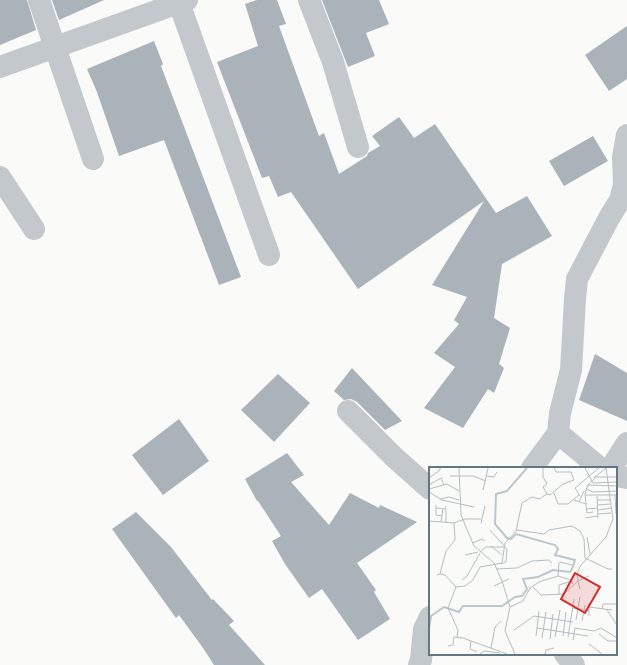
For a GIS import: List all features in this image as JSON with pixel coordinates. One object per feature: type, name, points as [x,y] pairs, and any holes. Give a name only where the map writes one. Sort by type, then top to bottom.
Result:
[{"type":"street","points":[[39,0],[93,159]]},
{"type":"street","points":[[309,0],[333,62],[358,147]]},
{"type":"street","points":[[0,67],[56,48],[181,1],[269,256]]},
{"type":"street","points":[[533,467],[558,433],[560,413],[571,370],[577,279],[620,200],[624,185],[623,157],[627,135]]},
{"type":"street","points":[[0,177],[34,229]]},
{"type":"street","points":[[348,411],[394,458],[429,488]]},
{"type":"street","points":[[558,433],[599,467]]},
{"type":"street","points":[[612,467],[627,443]]},
{"type":"street","points":[[617,476],[627,478]]},
{"type":"street","points":[[419,665],[421,660],[424,630],[429,619]]},
{"type":"street","points":[[566,655],[574,665]]},
{"type":"building","points":[[0,0],[27,0],[36,30],[0,45]]},
{"type":"building","points":[[52,0],[104,0],[59,20]]},
{"type":"building","points":[[257,0],[277,0],[286,24],[279,26],[319,136],[324,133],[339,174],[380,146],[372,136],[399,117],[414,138],[435,124],[496,213],[527,196],[552,236],[502,264],[494,318],[510,328],[499,364],[504,368],[494,393],[488,389],[463,428],[424,408],[455,367],[434,353],[459,324],[454,320],[467,297],[432,285],[484,201],[358,289],[291,192],[278,197],[269,176],[262,178],[217,62],[258,46],[245,4]]},
{"type":"building","points":[[322,0],[379,0],[389,24],[366,33],[375,56],[348,67]]},
{"type":"building","points":[[627,26],[627,79],[609,91],[585,55]]},
{"type":"building","points":[[154,41],[163,64],[161,66],[241,277],[219,285],[164,140],[119,156],[97,92],[87,69]]},
{"type":"building","points":[[593,136],[608,161],[564,186],[549,161]]},
{"type":"building","points":[[595,354],[627,373],[627,421],[579,400]]},
{"type":"building","points":[[352,368],[402,421],[385,430],[357,402],[351,399],[344,400],[334,391]]},
{"type":"building","points":[[278,374],[310,403],[274,442],[241,410]]},
{"type":"building","points":[[179,419],[209,461],[163,495],[132,455]]},
{"type":"building","points":[[287,453],[304,475],[291,482],[329,525],[350,493],[379,508],[380,505],[417,522],[357,563],[376,590],[374,592],[390,619],[358,640],[322,589],[309,598],[285,564],[272,541],[281,536],[257,501],[245,479]]},
{"type":"building","points":[[136,512],[171,547],[212,600],[213,599],[234,621],[229,625],[265,665],[214,665],[179,615],[176,618],[112,529]]}]
